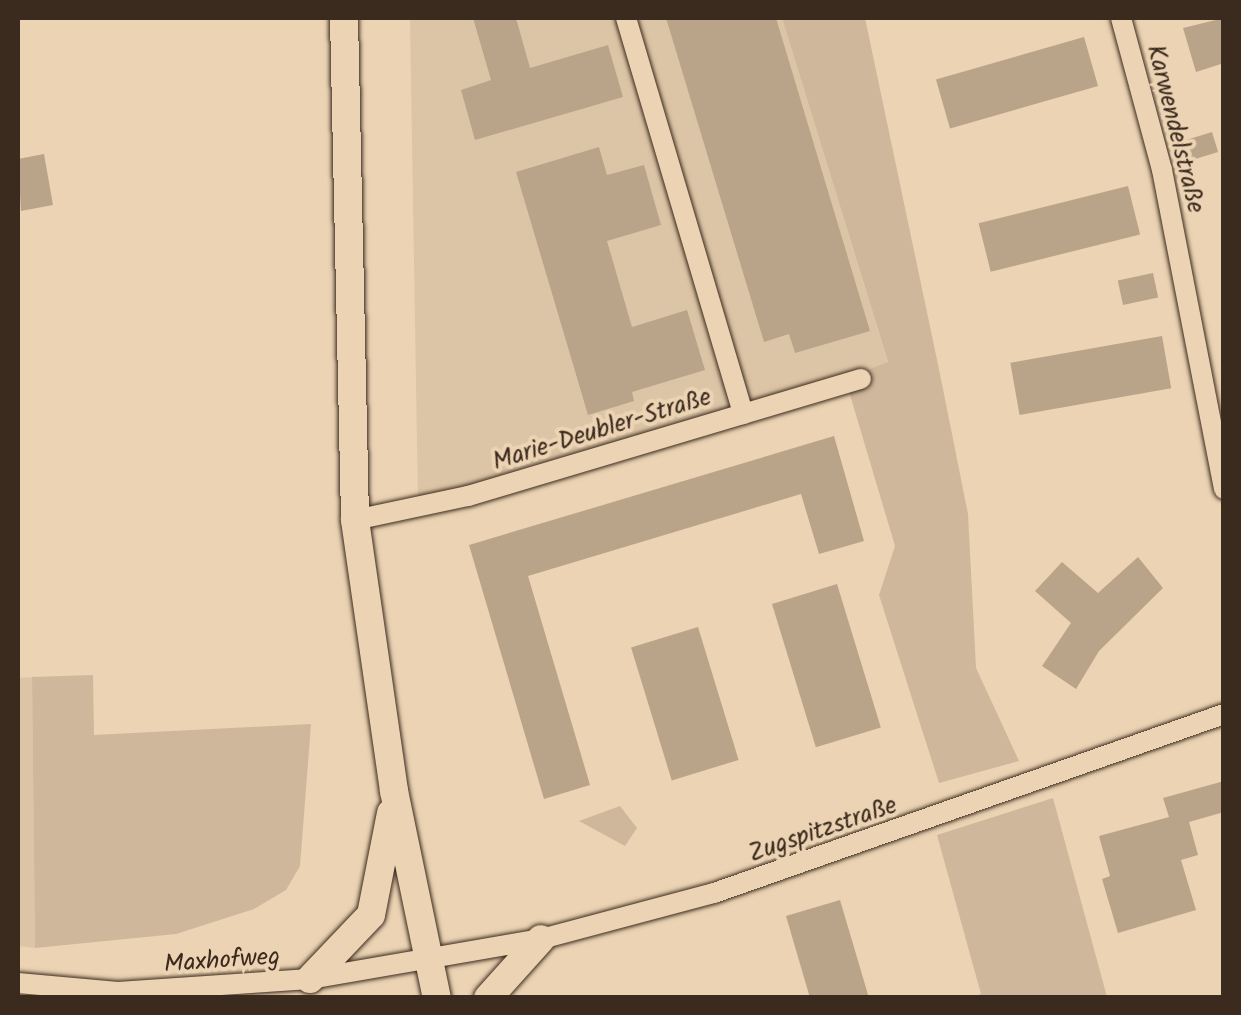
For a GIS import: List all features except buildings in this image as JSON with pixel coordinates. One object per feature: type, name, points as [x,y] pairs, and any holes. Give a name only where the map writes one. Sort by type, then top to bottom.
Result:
[{"type":"street","points":[[344,18],[355,520],[394,791],[436,998]]},
{"type":"street","points":[[344,125],[358,18]]},
{"type":"street","points":[[626,18],[743,414]]},
{"type":"street","name":"Karwendelstraße","points":[[1121,18],[1217,394],[1224,488]]},
{"type":"street","name":"Marie-Deubler-Straße","points":[[355,520],[468,496],[861,378]]},
{"type":"street","name":"Zugspitzstraße","points":[[429,959],[541,939],[714,893],[1224,714]]},
{"type":"street","points":[[310,980],[371,915],[394,791]]},
{"type":"street","points":[[488,998],[541,939]]},
{"type":"street","name":"Maxhofweg","points":[[18,983],[118,992],[310,980],[429,959]]},
{"type":"shaded area","points":[[410,18],[782,18],[888,363],[418,505]]},
{"type":"shaded area","points":[[782,18],[865,18],[940,374],[968,514],[976,668],[1019,761],[939,783],[879,595],[895,546],[845,378],[888,362]]},
{"type":"shaded area","points":[[93,675],[94,735],[311,724],[300,866],[286,890],[254,909],[176,934],[35,948],[32,677]]},
{"type":"shaded area","points":[[32,677],[35,948],[18,946],[18,678]]},
{"type":"shaded area","points":[[1053,798],[1107,997],[970,997],[981,994],[937,835]]},
{"type":"shaded area","points":[[620,806],[637,828],[625,846],[579,821]]}]
